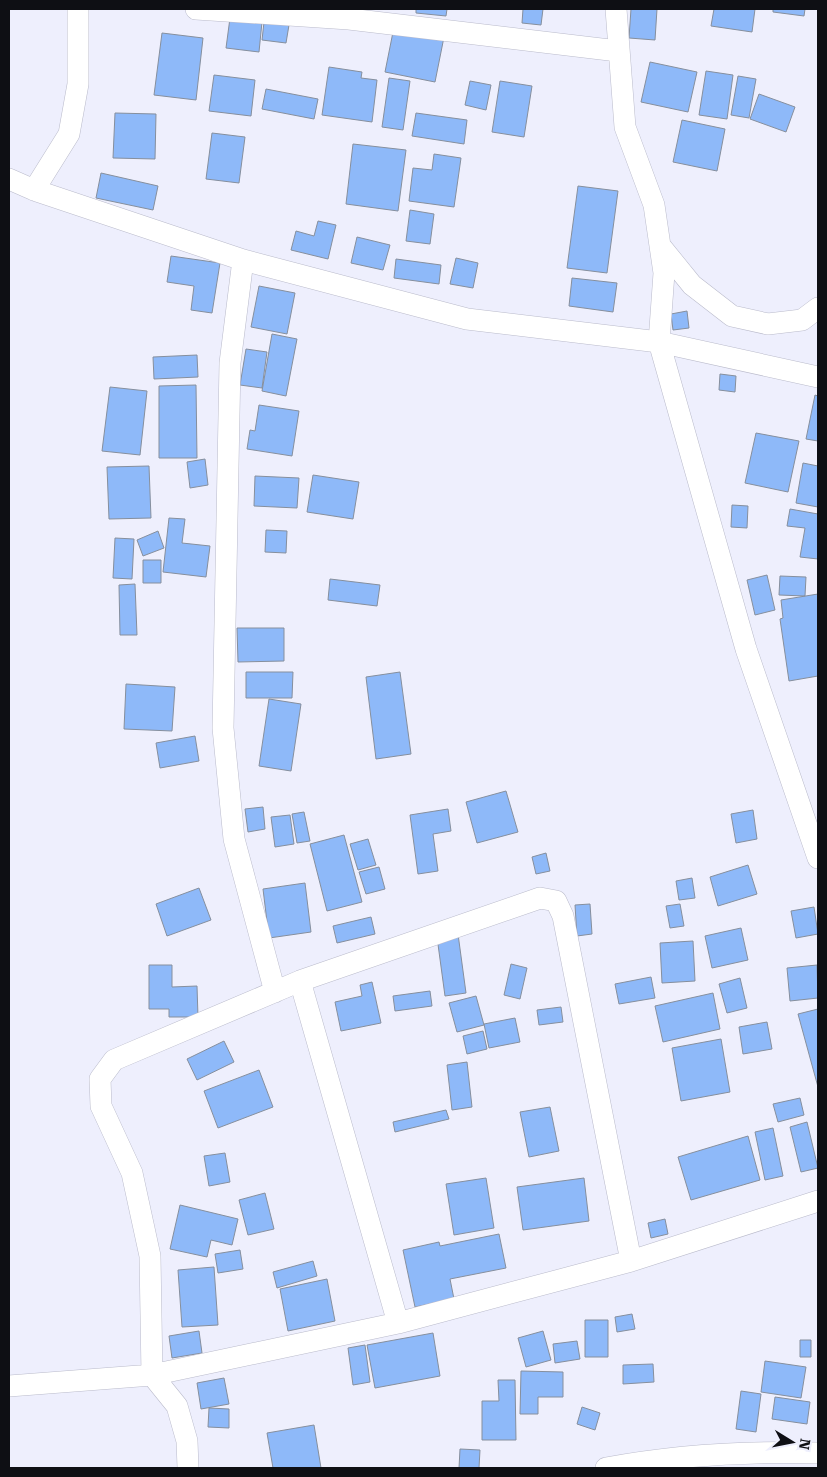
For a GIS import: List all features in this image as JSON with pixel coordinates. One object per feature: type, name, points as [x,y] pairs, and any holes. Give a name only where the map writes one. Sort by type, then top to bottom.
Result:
[{"type":"street","points":[[34,190],[69,134],[78,84],[78,9]]},
{"type":"street","points":[[196,9],[349,19],[618,51]]},
{"type":"street","points":[[616,9],[625,127],[654,204],[664,273],[659,342],[746,649],[818,858]]},
{"type":"street","points":[[9,179],[34,190],[243,260],[467,318],[659,342],[818,378]]},
{"type":"street","points":[[660,246],[692,285],[732,316],[768,324],[802,320],[818,308]]},
{"type":"street","points":[[243,260],[230,364],[222,728],[234,839],[275,992]]},
{"type":"street","points":[[188,1468],[187,1441],[177,1406],[152,1375],[150,1256],[132,1173],[101,1106],[100,1079],[114,1060],[300,981],[540,898],[556,901],[564,916],[631,1261]]},
{"type":"street","points":[[300,981],[398,1322]]},
{"type":"street","points":[[9,1386],[152,1375],[398,1322],[631,1261],[818,1201]]},
{"type":"street","points":[[606,1468],[639,1462],[766,1451],[818,1453]]},
{"type":"building","points":[[416,9],[447,9],[446,16],[416,13]]},
{"type":"building","points":[[523,9],[543,9],[541,25],[522,23]]},
{"type":"building","points":[[631,9],[657,9],[655,40],[629,38]]},
{"type":"building","points":[[714,9],[755,9],[752,32],[711,26]]},
{"type":"building","points":[[773,9],[805,9],[804,16],[773,12]]},
{"type":"building","points":[[230,18],[262,22],[259,52],[226,48]]},
{"type":"building","points":[[264,22],[289,25],[286,43],[262,40]]},
{"type":"building","points":[[394,27],[444,37],[435,82],[385,72]]},
{"type":"building","points":[[162,33],[203,38],[196,100],[154,95]]},
{"type":"building","points":[[650,62],[697,72],[688,112],[641,102]]},
{"type":"building","points":[[329,67],[362,72],[361,78],[377,80],[372,122],[322,115]]},
{"type":"building","points":[[706,71],[733,75],[727,119],[699,115]]},
{"type":"building","points":[[214,75],[255,80],[251,116],[209,111]]},
{"type":"building","points":[[738,76],[756,79],[749,118],[731,115]]},
{"type":"building","points":[[389,78],[410,81],[403,130],[382,127]]},
{"type":"building","points":[[470,81],[491,85],[486,110],[465,105]]},
{"type":"building","points":[[500,81],[532,86],[524,137],[492,132]]},
{"type":"building","points":[[266,89],[318,99],[314,119],[262,109]]},
{"type":"building","points":[[759,94],[795,107],[786,132],[750,119]]},
{"type":"building","points":[[115,113],[156,114],[155,159],[113,158]]},
{"type":"building","points":[[416,113],[467,120],[464,144],[412,136]]},
{"type":"building","points":[[682,120],[725,129],[717,171],[673,162]]},
{"type":"building","points":[[212,133],[245,137],[239,183],[206,179]]},
{"type":"building","points":[[353,144],[406,150],[398,211],[346,204]]},
{"type":"building","points":[[434,154],[461,158],[454,207],[409,201],[413,168],[432,170]]},
{"type":"building","points":[[101,173],[158,186],[153,210],[96,198]]},
{"type":"building","points":[[578,186],[618,191],[607,273],[567,268]]},
{"type":"building","points":[[410,210],[434,214],[430,244],[406,241]]},
{"type":"building","points":[[318,221],[336,225],[328,259],[291,250],[296,231],[314,236]]},
{"type":"building","points":[[357,237],[390,245],[383,270],[351,263]]},
{"type":"building","points":[[171,256],[220,263],[212,313],[191,310],[194,286],[167,282]]},
{"type":"building","points":[[456,258],[478,263],[473,288],[450,284]]},
{"type":"building","points":[[396,259],[441,265],[439,284],[394,278]]},
{"type":"building","points":[[572,278],[617,283],[613,312],[569,306]]},
{"type":"building","points":[[259,286],[295,293],[287,334],[251,327]]},
{"type":"building","points":[[687,311],[689,328],[673,330],[671,314]]},
{"type":"building","points":[[272,334],[297,339],[286,396],[262,391]]},
{"type":"building","points":[[246,349],[267,352],[262,388],[240,385]]},
{"type":"building","points":[[197,355],[198,377],[154,379],[153,357]]},
{"type":"building","points":[[720,374],[736,376],[735,392],[719,390]]},
{"type":"building","points":[[196,385],[197,458],[159,458],[159,386]]},
{"type":"building","points":[[110,387],[147,391],[140,455],[102,451]]},
{"type":"building","points":[[815,395],[818,396],[818,441],[806,439]]},
{"type":"building","points":[[259,405],[299,411],[292,456],[247,449],[250,430],[255,431]]},
{"type":"building","points":[[756,433],[799,441],[788,492],[745,483]]},
{"type":"building","points":[[205,459],[208,485],[190,488],[187,462]]},
{"type":"building","points":[[803,463],[818,466],[818,507],[796,503]]},
{"type":"building","points":[[149,466],[151,518],[109,519],[107,467]]},
{"type":"building","points":[[313,475],[359,482],[353,519],[307,512]]},
{"type":"building","points":[[255,476],[299,478],[297,508],[254,506]]},
{"type":"building","points":[[732,505],[748,506],[747,528],[731,527]]},
{"type":"building","points":[[790,509],[818,514],[818,559],[800,557],[805,528],[787,526]]},
{"type":"building","points":[[169,518],[185,519],[182,543],[210,546],[206,577],[163,572]]},
{"type":"building","points":[[266,530],[287,531],[286,553],[265,552]]},
{"type":"building","points":[[158,531],[164,548],[143,556],[137,540]]},
{"type":"building","points":[[115,538],[134,539],[132,579],[113,578]]},
{"type":"building","points":[[143,560],[161,560],[161,583],[143,583]]},
{"type":"building","points":[[767,575],[775,610],[755,615],[747,580]]},
{"type":"building","points":[[780,576],[806,577],[805,596],[779,595]]},
{"type":"building","points":[[330,579],[380,585],[377,606],[328,600]]},
{"type":"building","points":[[135,584],[137,635],[120,635],[119,585]]},
{"type":"building","points":[[818,594],[818,676],[789,681],[780,619],[783,618],[781,600]]},
{"type":"building","points":[[237,628],[284,628],[284,661],[238,662]]},
{"type":"building","points":[[246,672],[293,672],[292,698],[246,698]]},
{"type":"building","points":[[400,672],[411,754],[376,759],[366,677]]},
{"type":"building","points":[[126,684],[175,687],[172,731],[124,729]]},
{"type":"building","points":[[269,699],[301,704],[291,771],[259,766]]},
{"type":"building","points":[[195,736],[199,761],[160,768],[156,743]]},
{"type":"building","points":[[506,791],[518,832],[477,843],[466,802]]},
{"type":"building","points":[[263,807],[265,829],[248,832],[245,809]]},
{"type":"building","points":[[448,809],[451,831],[433,834],[438,871],[418,874],[410,815]]},
{"type":"building","points":[[753,810],[757,839],[736,843],[731,814]]},
{"type":"building","points":[[304,812],[310,841],[297,843],[292,814]]},
{"type":"building","points":[[290,815],[294,844],[275,847],[271,817]]},
{"type":"building","points":[[344,835],[362,902],[327,911],[310,844]]},
{"type":"building","points":[[368,839],[376,865],[358,870],[350,844]]},
{"type":"building","points":[[546,853],[550,871],[536,874],[532,857]]},
{"type":"building","points":[[748,865],[757,894],[718,906],[710,877]]},
{"type":"building","points":[[379,867],[385,889],[366,894],[359,872]]},
{"type":"building","points":[[692,878],[695,898],[679,900],[676,881]]},
{"type":"building","points":[[305,883],[311,932],[269,938],[263,889]]},
{"type":"building","points":[[199,888],[211,920],[167,936],[156,904]]},
{"type":"building","points":[[590,904],[592,934],[577,936],[575,905]]},
{"type":"building","points":[[680,904],[684,926],[670,928],[666,906]]},
{"type":"building","points":[[814,907],[818,934],[796,938],[791,911]]},
{"type":"building","points":[[371,917],[375,934],[337,943],[333,926]]},
{"type":"building","points":[[741,928],[748,960],[712,968],[705,936]]},
{"type":"building","points":[[458,934],[466,993],[445,996],[437,937]]},
{"type":"building","points":[[693,941],[695,981],[662,983],[660,943]]},
{"type":"building","points":[[511,964],[527,968],[520,999],[504,995]]},
{"type":"building","points":[[149,965],[172,965],[172,987],[197,986],[198,1017],[169,1017],[169,1009],[149,1009]]},
{"type":"building","points":[[817,965],[818,998],[790,1001],[787,968]]},
{"type":"building","points":[[651,977],[655,998],[619,1004],[615,984]]},
{"type":"building","points":[[740,978],[747,1008],[727,1013],[719,984]]},
{"type":"building","points":[[372,982],[381,1023],[341,1031],[335,1002],[362,996],[360,985]]},
{"type":"building","points":[[430,991],[432,1006],[395,1011],[393,996]]},
{"type":"building","points":[[713,993],[720,1029],[663,1042],[655,1006]]},
{"type":"building","points":[[476,996],[484,1025],[457,1032],[449,1003]]},
{"type":"building","points":[[561,1007],[563,1022],[539,1025],[537,1010]]},
{"type":"building","points":[[818,1009],[818,1087],[798,1014]]},
{"type":"building","points":[[515,1018],[520,1042],[489,1048],[484,1024]]},
{"type":"building","points":[[767,1022],[772,1049],[743,1054],[739,1027]]},
{"type":"building","points":[[483,1031],[487,1049],[467,1054],[463,1036]]},
{"type":"building","points":[[721,1039],[730,1092],[681,1101],[672,1048]]},
{"type":"building","points":[[224,1041],[234,1062],[197,1080],[187,1059]]},
{"type":"building","points":[[467,1062],[472,1107],[452,1110],[447,1065]]},
{"type":"building","points":[[259,1070],[273,1107],[218,1128],[204,1091]]},
{"type":"building","points":[[800,1098],[804,1115],[778,1122],[773,1104]]},
{"type":"building","points":[[550,1107],[559,1151],[529,1157],[520,1112]]},
{"type":"building","points":[[446,1110],[449,1119],[395,1132],[393,1122]]},
{"type":"building","points":[[807,1122],[818,1168],[801,1172],[790,1127]]},
{"type":"building","points":[[773,1128],[783,1176],[765,1180],[755,1132]]},
{"type":"building","points":[[748,1136],[760,1180],[691,1200],[678,1157]]},
{"type":"building","points":[[225,1153],[230,1182],[209,1186],[204,1156]]},
{"type":"building","points":[[486,1178],[494,1228],[454,1235],[446,1184]]},
{"type":"building","points":[[584,1178],[589,1221],[523,1230],[517,1187]]},
{"type":"building","points":[[265,1193],[274,1229],[248,1235],[239,1200]]},
{"type":"building","points":[[180,1205],[238,1219],[232,1245],[211,1240],[207,1257],[170,1249]]},
{"type":"building","points":[[665,1219],[668,1234],[651,1238],[648,1223]]},
{"type":"building","points":[[499,1234],[506,1268],[450,1279],[454,1299],[415,1307],[403,1250],[439,1242],[440,1246]]},
{"type":"building","points":[[240,1250],[243,1269],[218,1273],[215,1254]]},
{"type":"building","points":[[313,1261],[317,1276],[277,1288],[273,1272]]},
{"type":"building","points":[[214,1267],[218,1325],[182,1327],[178,1270]]},
{"type":"building","points":[[327,1279],[335,1321],[288,1331],[280,1289]]},
{"type":"building","points":[[632,1314],[635,1329],[617,1332],[615,1317]]},
{"type":"building","points":[[585,1320],[608,1320],[608,1357],[585,1357]]},
{"type":"building","points":[[199,1331],[202,1353],[172,1358],[169,1336]]},
{"type":"building","points":[[543,1331],[551,1360],[526,1367],[518,1338]]},
{"type":"building","points":[[433,1333],[440,1376],[375,1388],[367,1345]]},
{"type":"building","points":[[800,1340],[811,1340],[811,1357],[800,1357]]},
{"type":"building","points":[[577,1341],[580,1359],[555,1363],[553,1344]]},
{"type":"building","points":[[365,1345],[370,1382],[353,1385],[348,1348]]},
{"type":"building","points":[[765,1361],[806,1367],[801,1398],[761,1392]]},
{"type":"building","points":[[653,1364],[654,1382],[623,1384],[623,1365]]},
{"type":"building","points":[[521,1371],[563,1372],[563,1397],[538,1397],[538,1414],[520,1414]]},
{"type":"building","points":[[224,1378],[229,1404],[201,1409],[197,1383]]},
{"type":"building","points":[[498,1380],[515,1380],[516,1440],[482,1440],[482,1401],[499,1401]]},
{"type":"building","points":[[741,1391],[761,1394],[756,1432],[736,1429]]},
{"type":"building","points":[[775,1397],[810,1402],[807,1424],[772,1419]]},
{"type":"building","points":[[582,1407],[600,1413],[595,1430],[577,1424]]},
{"type":"building","points":[[209,1408],[229,1409],[229,1428],[208,1427]]},
{"type":"building","points":[[314,1425],[321,1468],[273,1468],[267,1433]]},
{"type":"building","points":[[460,1449],[480,1450],[479,1468],[459,1468]]}]
